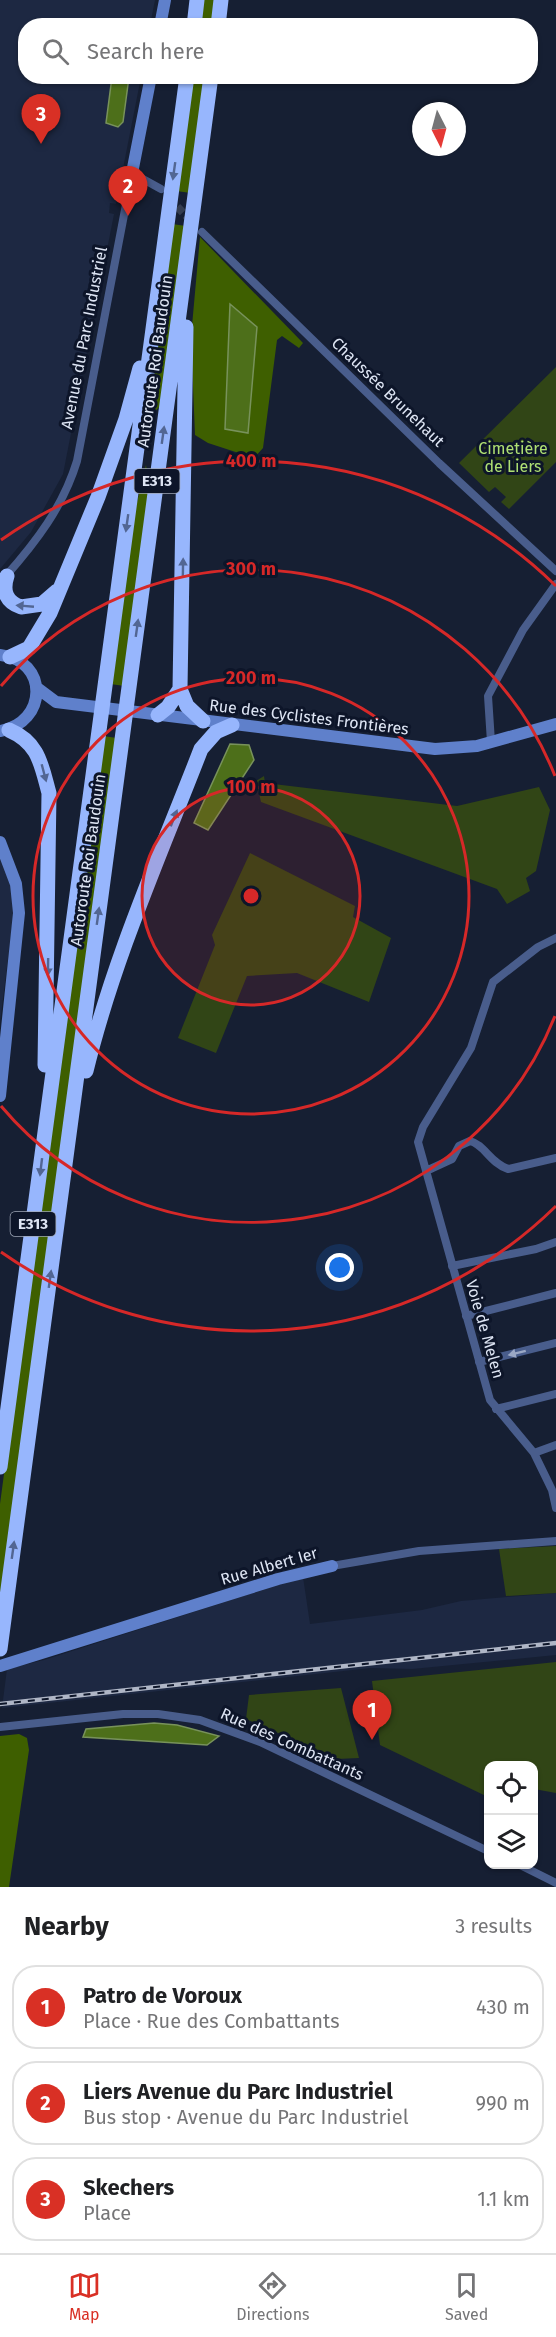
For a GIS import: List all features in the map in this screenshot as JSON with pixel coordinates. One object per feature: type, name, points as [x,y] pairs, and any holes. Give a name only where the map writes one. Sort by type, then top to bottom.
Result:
[{"type":"highway","points":[[195,18],[197,0]]},
{"type":"highway","points":[[219,18],[221,0]]},
{"type":"highway","name":"Autoroute Roi Baudouin","points":[[0,1467],[186,84]]},
{"type":"highway","name":"Autoroute Roi Baudouin","points":[[0,1649],[210,84]]},
{"type":"highway","points":[[184,276],[188,302],[180,689],[187,706],[203,721]]},
{"type":"highway","points":[[3,654],[24,653],[32,645],[62,587],[98,497],[126,419],[142,358],[151,340]]},
{"type":"highway","points":[[3,580],[6,597],[21,607],[42,604],[62,587]]},
{"type":"highway","points":[[158,715],[168,707],[180,689]]},
{"type":"highway","points":[[186,718],[198,731],[201,748]]},
{"type":"highway","points":[[71,1120],[80,1097],[110,986],[201,748],[216,732],[232,725]]},
{"type":"highway","points":[[5,730],[30,742],[41,763],[49,793],[44,1091],[48,1109]]},
{"type":"street","points":[[162,18],[165,0]]},
{"type":"street","name":"Avenue du Parc Industriel","points":[[3,580],[33,547],[62,500],[77,461],[149,84]]},
{"type":"street","points":[[132,173],[161,189]]},
{"type":"street","name":"Chaussée Brunehaut","points":[[202,232],[439,463],[556,571]]},
{"type":"street","points":[[491,742],[488,696],[523,630],[556,584]]},
{"type":"street","name":"Rue des Cyclistes Frontières","points":[[3,654],[27,668],[36,687],[56,702],[232,725],[435,749],[465,748],[556,724]]},
{"type":"street","points":[[31,713],[36,700],[36,687]]},
{"type":"street","points":[[5,730],[21,723],[31,713],[56,702]]},
{"type":"street","points":[[0,842],[16,884],[19,913],[17,952],[0,1096]]},
{"type":"street","name":"Voie de Melen","points":[[556,938],[538,947],[493,982],[471,1048],[423,1127],[418,1142],[490,1400],[534,1453],[554,1490],[556,1508]]},
{"type":"street","points":[[426,1171],[452,1159],[459,1146],[470,1141],[481,1147],[489,1158],[508,1169],[556,1158]]},
{"type":"street","points":[[452,1266],[536,1249],[556,1242]]},
{"type":"street","points":[[466,1316],[556,1293]]},
{"type":"street","points":[[478,1362],[556,1343]]},
{"type":"street","points":[[496,1409],[556,1394]]},
{"type":"street","points":[[534,1453],[556,1445]]},
{"type":"street","name":"Rue Albert Ier","points":[[0,1666],[268,1582],[332,1566],[419,1551],[556,1540]]},
{"type":"street","name":"Rue des Combattants","points":[[0,1727],[123,1714],[158,1714],[200,1720],[260,1742],[484,1849]]},
{"type":"street","points":[[529,1869],[556,1882]]},
{"type":"shaded area","points":[[0,0],[155,0],[151,18],[18,18],[18,84],[140,84],[116,204],[110,203],[109,213],[114,214],[63,474],[31,532],[0,569]]},
{"type":"shaded area","points":[[202,0],[217,0],[214,18],[200,18]]},
{"type":"shaded area","points":[[111,84],[128,84],[123,122],[118,127],[106,123]]},
{"type":"shaded area","points":[[191,84],[205,84],[191,193],[176,191]]},
{"type":"shaded area","points":[[172,224],[186,226],[162,404],[152,415],[153,373]]},
{"type":"shaded area","points":[[200,237],[303,343],[299,348],[282,336],[277,340],[263,448],[254,458],[208,443],[195,435],[191,337]]},
{"type":"shaded area","points":[[230,304],[257,327],[248,433],[225,429]]},
{"type":"shaded area","points":[[146,465],[150,496],[125,686],[110,684],[133,519]]},
{"type":"shaded area","points":[[103,736],[117,738],[0,1612],[0,1504]]},
{"type":"shaded area","points":[[230,744],[249,745],[254,760],[208,830],[194,823]]},
{"type":"shaded area","points":[[0,850],[12,883],[13,918],[0,1023]]},
{"type":"shaded area","points":[[303,1577],[310,1624],[422,1610],[461,1601],[556,1593],[556,1655],[412,1669],[371,1668],[2,1708],[7,1669],[44,1660]]},
{"type":"shaded area","points":[[154,1723],[177,1725],[219,1736],[207,1745],[83,1737],[86,1729]]},
{"type":"shaded area","points":[[19,1734],[27,1738],[29,1750],[9,1887],[0,1887],[0,1736]]},
{"type":"green space","name":"Cimetière de Liers","points":[[556,367],[556,462],[509,509],[501,502],[506,497],[495,487],[489,492],[459,463]]},
{"type":"green space","points":[[264,776],[265,783],[457,806],[539,787],[550,810],[536,871],[526,878],[530,891],[507,904],[497,889],[261,802],[256,781]]},
{"type":"green space","points":[[250,853],[355,906],[353,917],[391,938],[369,1002],[297,973],[247,976],[216,1053],[178,1038],[215,945],[212,935]]},
{"type":"green space","points":[[556,1546],[556,1593],[506,1596],[499,1549]]},
{"type":"green space","points":[[556,1662],[556,1793],[538,1790],[538,1761],[484,1761],[484,1795],[380,1745],[372,1681]]},
{"type":"green space","points":[[341,1688],[359,1758],[337,1759],[246,1719],[249,1695]]},
{"type":"tunnel","points":[[169,198],[191,221]]},
{"type":"railway","points":[[0,1704],[556,1643]]},
{"type":"place","name":"Skechers","points":[[41,144]]},
{"type":"place","name":"Liers Avenue du Parc Industriel","points":[[128,216]]},
{"type":"place","name":"Patro de Voroux","points":[[372,1740]]}]
